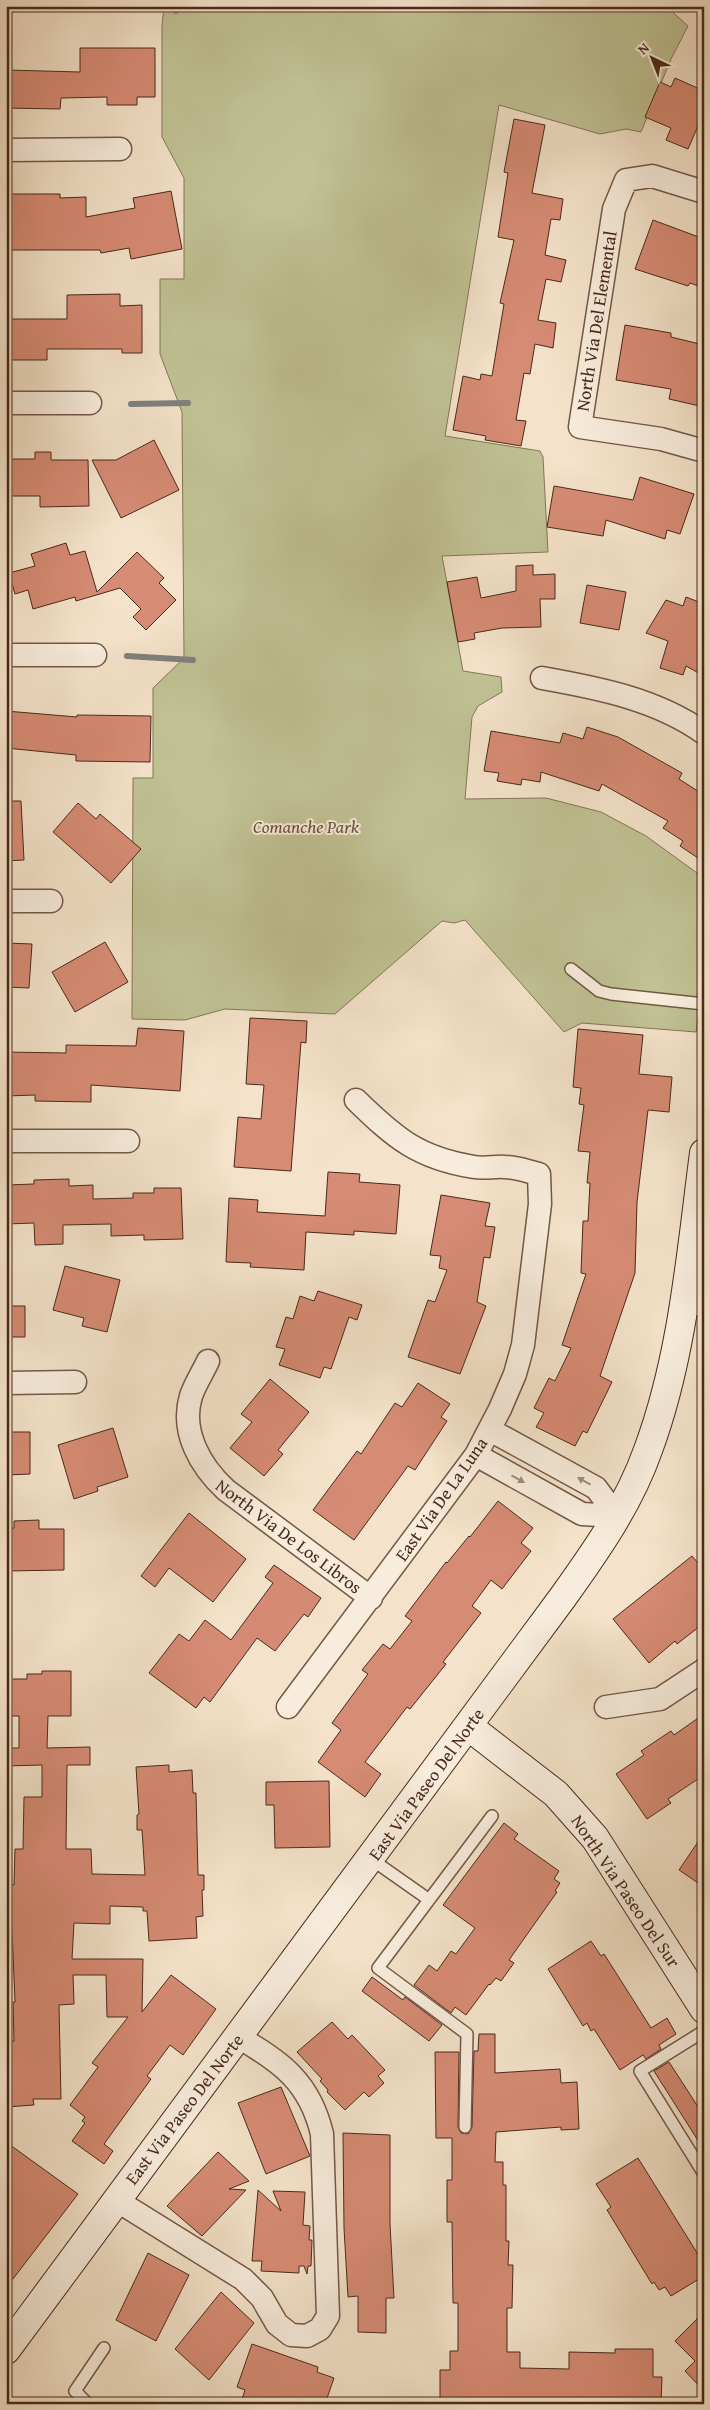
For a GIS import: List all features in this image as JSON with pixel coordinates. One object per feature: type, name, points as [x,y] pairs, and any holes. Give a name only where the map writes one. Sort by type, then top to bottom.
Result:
[{"type":"street","points":[[6,150],[120,149]]},
{"type":"street","name":"North Via Del Elemental","points":[[704,192],[652,176],[626,180],[614,209],[580,427],[661,439],[704,451]]},
{"type":"street","points":[[6,403],[90,403]]},
{"type":"street","points":[[6,655],[94,655]]},
{"type":"street","points":[[542,678],[621,694],[654,706],[704,733]]},
{"type":"street","points":[[6,901],[51,901]]},
{"type":"street","name":"East Via De La Luna","points":[[288,1707],[476,1455],[490,1430],[515,1374],[523,1345],[540,1204],[540,1174],[507,1167],[477,1168],[445,1161],[420,1152],[392,1135],[356,1100]]},
{"type":"street","points":[[6,1141],[128,1141]]},
{"type":"street","name":"East Via Paseo Del Norte","points":[[6,2350],[468,1726],[598,1548],[617,1516],[651,1443],[694,1304],[704,1153]]},
{"type":"street","name":"North Via De Los Libros","points":[[208,1361],[191,1397],[189,1419],[194,1450],[209,1475],[226,1490],[371,1598]]},
{"type":"street","points":[[6,1383],[75,1382]]},
{"type":"street","points":[[490,1430],[596,1488],[617,1516]]},
{"type":"street","points":[[476,1455],[582,1514],[617,1516]]},
{"type":"street","points":[[606,1707],[660,1699],[704,1670]]},
{"type":"street","name":"North Via Paseo Del Sur","points":[[468,1726],[556,1794],[580,1820],[595,1838],[704,2009]]},
{"type":"street","points":[[116,2200],[243,2279],[262,2298],[278,2324],[291,2335],[307,2336],[320,2329],[328,2316],[322,2134],[316,2112],[305,2090],[287,2071],[238,2037]]},
{"type":"lane","points":[[572,969],[599,991],[611,994],[704,1004]]},
{"type":"lane","points":[[466,2126],[467,2034],[378,1968],[492,1816]]},
{"type":"lane","points":[[370,1859],[428,1899]]},
{"type":"lane","points":[[704,2031],[640,2071],[704,2174]]},
{"type":"lane","points":[[88,2404],[75,2391],[104,2348]]},
{"type":"green space","name":"Comanche Park","points":[[164,6],[666,6],[688,26],[671,59],[641,132],[626,129],[600,134],[499,105],[445,436],[540,451],[543,457],[548,552],[442,556],[463,671],[501,677],[502,692],[478,706],[472,717],[465,799],[546,798],[601,812],[646,836],[704,878],[704,977],[696,1032],[582,1023],[564,1032],[465,920],[454,923],[442,921],[335,1014],[225,1009],[185,1020],[132,1019],[133,778],[153,778],[153,688],[184,658],[182,412],[160,354],[160,279],[184,279],[184,178],[162,137],[162,26]]},
{"type":"building","points":[[80,48],[155,48],[155,97],[137,97],[137,105],[107,105],[107,97],[61,98],[60,109],[6,108],[6,70],[80,72]]},
{"type":"building","points":[[675,78],[704,91],[704,112],[688,149],[666,140],[671,128],[645,117],[660,82],[671,87]]},
{"type":"building","points":[[514,119],[545,125],[532,193],[563,199],[560,220],[551,219],[545,255],[566,260],[561,282],[546,279],[538,320],[556,323],[553,348],[535,344],[530,374],[524,373],[516,420],[526,421],[521,446],[485,440],[486,436],[453,430],[463,376],[480,380],[481,374],[492,376],[504,304],[500,303],[514,240],[498,237],[508,173],[504,172]]},
{"type":"building","points":[[171,191],[182,249],[131,259],[129,248],[101,253],[100,250],[6,250],[6,194],[60,194],[60,198],[86,197],[86,217],[135,208],[133,198]]},
{"type":"building","points":[[653,220],[704,239],[704,288],[690,283],[688,286],[635,269]]},
{"type":"building","points":[[120,294],[120,306],[142,305],[142,353],[122,353],[122,349],[47,349],[47,360],[6,360],[6,319],[67,319],[67,295]]},
{"type":"building","points":[[625,325],[671,333],[671,337],[704,345],[704,407],[669,399],[671,389],[616,380]]},
{"type":"building","points":[[154,440],[179,490],[121,518],[92,460],[116,460]]},
{"type":"building","points":[[35,452],[51,452],[51,460],[88,460],[89,506],[40,507],[40,496],[11,496],[11,459],[35,459]]},
{"type":"building","points":[[640,477],[694,494],[680,534],[667,530],[665,539],[606,520],[603,536],[547,527],[554,486],[633,500]]},
{"type":"building","points":[[66,543],[70,555],[85,551],[97,592],[137,552],[164,578],[159,583],[176,600],[146,630],[133,617],[141,609],[120,588],[76,601],[75,597],[33,609],[28,590],[15,594],[9,573],[35,566],[31,554]]},
{"type":"building","points":[[533,565],[533,575],[555,574],[555,599],[540,599],[541,627],[502,628],[474,633],[475,639],[458,642],[447,582],[477,577],[481,598],[516,591],[516,566]]},
{"type":"building","points":[[587,585],[626,592],[619,630],[580,623]]},
{"type":"building","points":[[686,597],[704,604],[704,676],[686,666],[683,675],[660,668],[668,641],[646,633],[666,600],[683,606]]},
{"type":"building","points":[[6,711],[77,717],[77,715],[151,716],[150,762],[76,761],[76,755],[6,748]]},
{"type":"building","points":[[587,727],[618,737],[682,773],[679,779],[704,795],[704,862],[680,846],[683,841],[663,828],[668,821],[602,784],[599,791],[541,772],[540,782],[522,779],[521,785],[497,781],[499,773],[484,771],[491,731],[560,743],[563,733],[583,739]]},
{"type":"building","points":[[6,801],[21,801],[24,860],[6,861]]},
{"type":"building","points":[[78,803],[96,819],[100,814],[141,849],[111,883],[53,832]]},
{"type":"building","points":[[105,942],[128,982],[75,1012],[52,972]]},
{"type":"building","points":[[6,943],[32,944],[29,988],[6,987]]},
{"type":"building","points":[[250,1018],[307,1021],[306,1043],[301,1042],[291,1171],[234,1167],[238,1117],[261,1119],[264,1085],[246,1084]]},
{"type":"building","points":[[138,1028],[184,1031],[180,1091],[91,1085],[91,1102],[35,1101],[35,1095],[6,1096],[6,1052],[66,1053],[66,1045],[136,1046]]},
{"type":"building","points":[[578,1029],[643,1035],[639,1074],[672,1077],[669,1112],[648,1110],[637,1202],[635,1273],[600,1376],[612,1382],[587,1433],[583,1431],[575,1446],[536,1427],[544,1413],[534,1408],[549,1378],[555,1381],[571,1348],[562,1345],[586,1274],[581,1273],[583,1221],[588,1221],[590,1183],[587,1183],[590,1152],[578,1151],[584,1105],[579,1104],[581,1088],[573,1087]]},
{"type":"building","points":[[328,1172],[360,1174],[359,1182],[400,1185],[396,1234],[354,1231],[354,1235],[306,1232],[304,1270],[250,1267],[251,1263],[226,1262],[229,1198],[258,1200],[257,1212],[325,1216]]},
{"type":"building","points":[[69,1179],[69,1186],[93,1185],[93,1199],[133,1198],[133,1193],[154,1193],[154,1188],[181,1188],[183,1239],[144,1240],[144,1235],[111,1236],[111,1224],[63,1225],[63,1244],[35,1245],[34,1223],[6,1224],[6,1185],[34,1184],[34,1180]]},
{"type":"building","points":[[441,1195],[490,1203],[485,1226],[495,1227],[490,1258],[484,1257],[477,1302],[486,1306],[460,1374],[408,1357],[428,1300],[435,1302],[447,1270],[439,1268],[441,1256],[430,1255]]},
{"type":"building","points":[[65,1266],[120,1280],[107,1332],[82,1326],[84,1318],[53,1310]]},
{"type":"building","points":[[318,1291],[362,1305],[357,1320],[349,1317],[331,1369],[324,1367],[320,1378],[279,1365],[285,1349],[276,1347],[286,1317],[293,1319],[300,1296],[314,1301]]},
{"type":"building","points":[[6,1306],[25,1306],[25,1337],[6,1337]]},
{"type":"building","points":[[270,1379],[309,1412],[278,1450],[283,1454],[264,1476],[230,1448],[252,1422],[241,1414]]},
{"type":"building","points":[[418,1383],[450,1404],[441,1417],[447,1421],[415,1470],[408,1466],[354,1540],[313,1510],[357,1451],[361,1454],[395,1403],[402,1407]]},
{"type":"building","points":[[113,1428],[128,1477],[97,1487],[98,1491],[74,1499],[58,1445]]},
{"type":"building","points":[[6,1432],[30,1432],[30,1474],[6,1475]]},
{"type":"building","points":[[498,1501],[533,1528],[521,1543],[531,1551],[502,1589],[491,1580],[472,1606],[481,1613],[443,1662],[446,1664],[410,1709],[407,1707],[365,1762],[381,1774],[365,1797],[318,1762],[341,1730],[332,1723],[368,1674],[362,1670],[383,1644],[390,1649],[412,1621],[405,1616],[446,1562],[470,1537]]},
{"type":"building","points":[[189,1513],[246,1559],[213,1602],[169,1568],[155,1587],[141,1576]]},
{"type":"building","points":[[39,1520],[39,1529],[64,1529],[64,1570],[6,1571],[6,1529],[14,1528],[14,1521]]},
{"type":"building","points":[[692,1556],[704,1570],[704,1623],[677,1644],[675,1641],[649,1663],[613,1619]]},
{"type":"building","points":[[274,1565],[321,1598],[308,1617],[304,1614],[275,1651],[257,1638],[210,1702],[204,1697],[196,1708],[149,1673],[179,1634],[189,1641],[205,1620],[231,1640],[273,1583],[265,1577]]},
{"type":"building","points":[[42,1671],[71,1671],[71,1716],[48,1716],[47,1748],[90,1747],[90,1765],[67,1765],[66,1849],[91,1849],[92,1874],[145,1875],[142,1830],[137,1830],[137,1815],[139,1814],[136,1767],[169,1765],[169,1772],[192,1770],[193,1793],[196,1793],[198,1875],[204,1875],[204,1890],[202,1890],[203,1916],[196,1917],[197,1938],[149,1941],[147,1911],[143,1911],[143,1907],[110,1906],[110,1924],[74,1923],[72,1959],[143,1959],[142,2012],[171,1975],[216,2009],[183,2055],[170,2045],[147,2076],[151,2079],[104,2144],[113,2151],[104,2164],[72,2141],[85,2123],[82,2121],[85,2117],[70,2105],[98,2067],[92,2063],[128,2017],[107,2017],[106,1975],[73,1975],[74,2004],[59,2005],[61,2099],[33,2099],[34,2105],[6,2107],[6,2041],[14,2041],[13,2002],[15,2002],[12,1930],[6,1930],[6,1884],[14,1885],[15,1849],[23,1849],[24,1797],[42,1797],[42,1765],[6,1766],[6,1748],[19,1748],[19,1716],[6,1716],[6,1679],[27,1679],[27,1674],[42,1674]]},
{"type":"building","points":[[704,1714],[704,1775],[668,1799],[671,1803],[647,1819],[616,1774],[644,1755],[641,1751],[671,1731],[674,1735]]},
{"type":"building","points":[[329,1781],[330,1847],[275,1848],[274,1805],[266,1805],[266,1782]]},
{"type":"building","points":[[504,1823],[518,1834],[514,1839],[559,1871],[554,1879],[560,1883],[555,1891],[557,1892],[509,1960],[514,1963],[501,1981],[496,1978],[489,1984],[466,2015],[455,2007],[451,2013],[414,1985],[429,1965],[437,1971],[451,1951],[456,1954],[475,1928],[443,1905]]},
{"type":"building","points":[[704,1833],[704,1887],[679,1870]]},
{"type":"building","points":[[591,1941],[601,1956],[604,1954],[651,2028],[667,2018],[676,2034],[659,2045],[661,2049],[646,2059],[643,2055],[620,2070],[594,2029],[591,2031],[587,2023],[583,2026],[548,1969]]},
{"type":"building","points":[[372,1977],[403,2000],[405,1997],[442,2025],[429,2041],[362,1991]]},
{"type":"building","points":[[332,2022],[348,2039],[352,2035],[385,2070],[378,2076],[384,2083],[369,2097],[364,2092],[345,2110],[327,2092],[328,2090],[320,2081],[322,2079],[297,2052]]},
{"type":"building","points":[[479,2034],[495,2034],[495,2073],[560,2069],[561,2083],[577,2082],[579,2129],[561,2130],[561,2127],[496,2132],[495,2162],[503,2162],[503,2185],[506,2185],[506,2241],[509,2241],[508,2265],[513,2265],[512,2308],[507,2308],[507,2352],[520,2352],[520,2368],[569,2369],[569,2352],[615,2353],[615,2349],[653,2349],[653,2377],[662,2377],[661,2404],[440,2404],[440,2370],[450,2370],[450,2351],[458,2351],[458,2303],[453,2303],[452,2222],[447,2222],[447,2180],[452,2180],[452,2138],[436,2138],[435,2052],[459,2052],[458,2127],[461,2133],[468,2134],[472,2127],[474,2051],[478,2051]]},
{"type":"building","points":[[669,2062],[704,2116],[704,2150],[654,2071]]},
{"type":"building","points":[[281,2087],[310,2156],[266,2174],[238,2103]]},
{"type":"building","points":[[343,2133],[390,2135],[390,2224],[394,2298],[386,2298],[386,2333],[358,2332],[358,2296],[348,2297],[344,2228]]},
{"type":"building","points":[[6,2142],[78,2194],[6,2288]]},
{"type":"building","points":[[218,2152],[249,2181],[229,2189],[246,2190],[202,2236],[167,2206]]},
{"type":"building","points":[[638,2158],[704,2264],[704,2276],[671,2296],[665,2287],[659,2290],[654,2282],[652,2284],[607,2210],[611,2207],[596,2184]]},
{"type":"building","points":[[258,2190],[281,2211],[273,2191],[305,2192],[303,2225],[310,2226],[309,2240],[312,2240],[311,2266],[308,2266],[307,2274],[304,2266],[299,2266],[299,2273],[261,2271],[262,2261],[252,2261]]},
{"type":"building","points":[[148,2253],[189,2275],[156,2341],[116,2320]]},
{"type":"building","points":[[221,2292],[254,2323],[209,2380],[175,2349]]},
{"type":"building","points":[[704,2312],[704,2391],[685,2371],[695,2361],[675,2341]]},
{"type":"building","points":[[252,2344],[318,2367],[317,2372],[334,2378],[325,2404],[257,2404],[242,2399],[245,2390],[237,2387]]},
{"type":"waterway","points":[[176,6],[176,11]]},
{"type":"waterway","points":[[131,404],[188,403]]},
{"type":"waterway","points":[[127,656],[193,660]]}]
